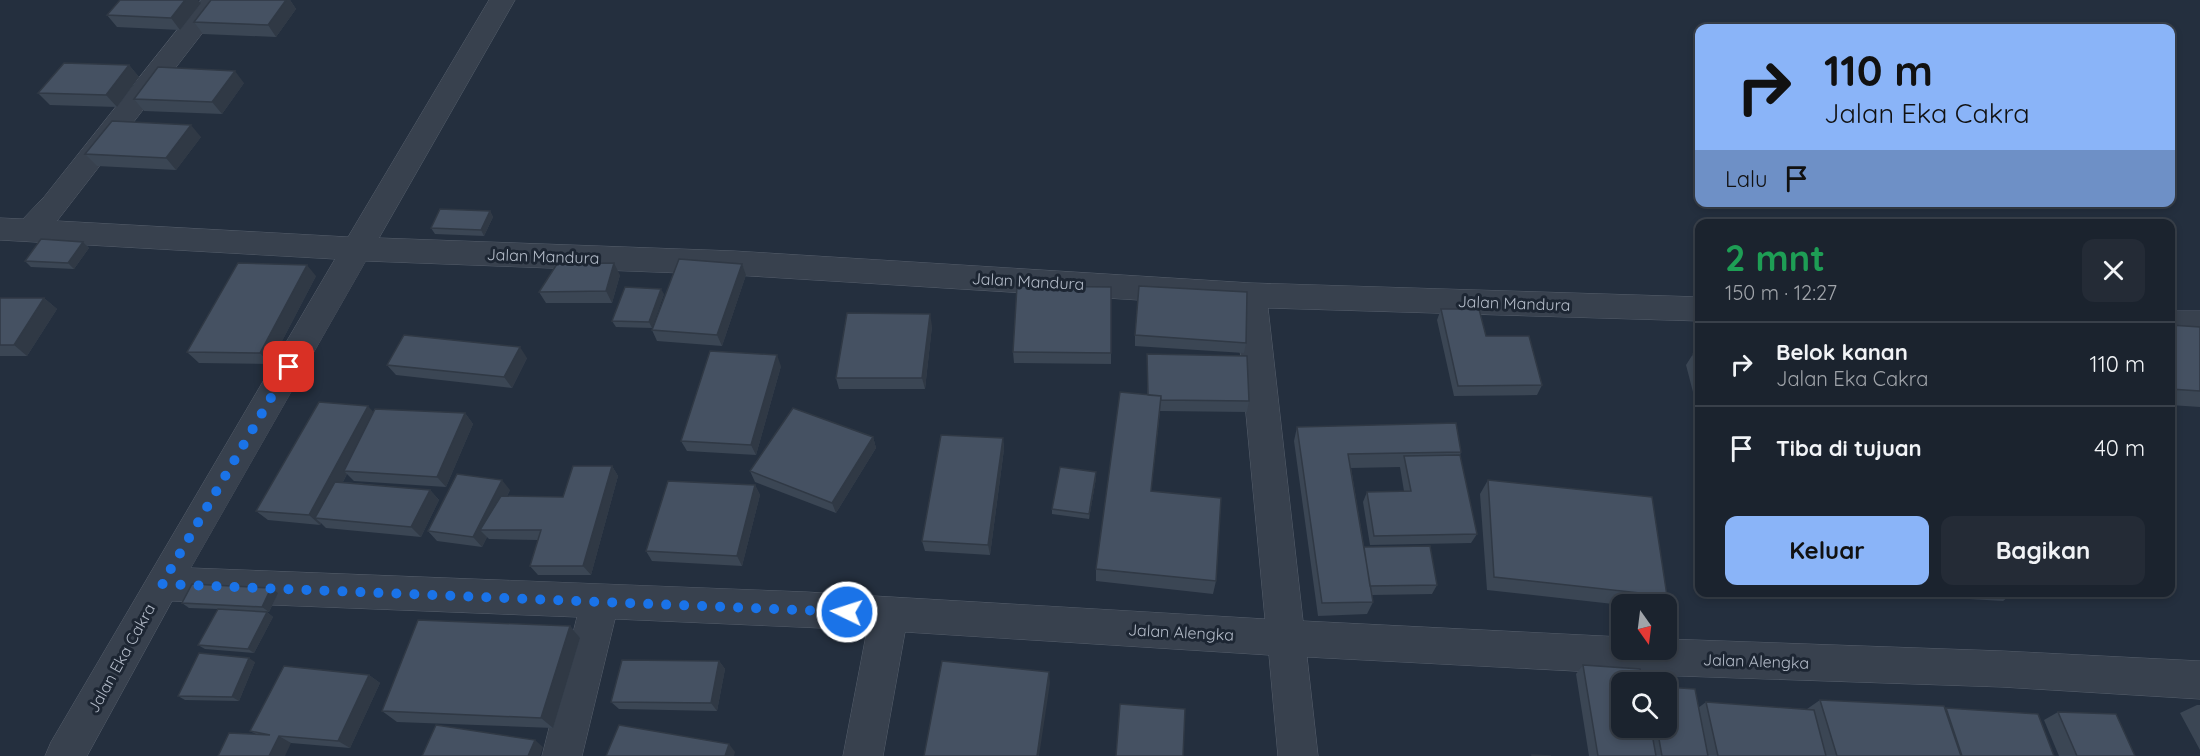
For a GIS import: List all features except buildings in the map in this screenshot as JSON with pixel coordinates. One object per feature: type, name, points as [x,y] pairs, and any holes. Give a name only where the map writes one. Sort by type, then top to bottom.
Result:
[{"type":"street","points":[[31,230],[54,205],[215,0]]},
{"type":"street","name":"Jalan Eka Cakra","points":[[65,756],[162,584],[502,0]]},
{"type":"street","name":"Jalan Mandura","points":[[0,229],[358,249],[734,263],[1251,295],[1695,309]]},
{"type":"street","points":[[1251,295],[1298,756]]},
{"type":"street","points":[[2175,324],[2200,324]]},
{"type":"street","name":"Jalan Alengka","points":[[162,584],[889,614],[1650,657],[2002,669],[2200,680]]},
{"type":"street","points":[[562,756],[600,602]]},
{"type":"street","points":[[863,756],[889,614]]},
{"type":"route","points":[[289,367],[162,584],[847,612]]}]
